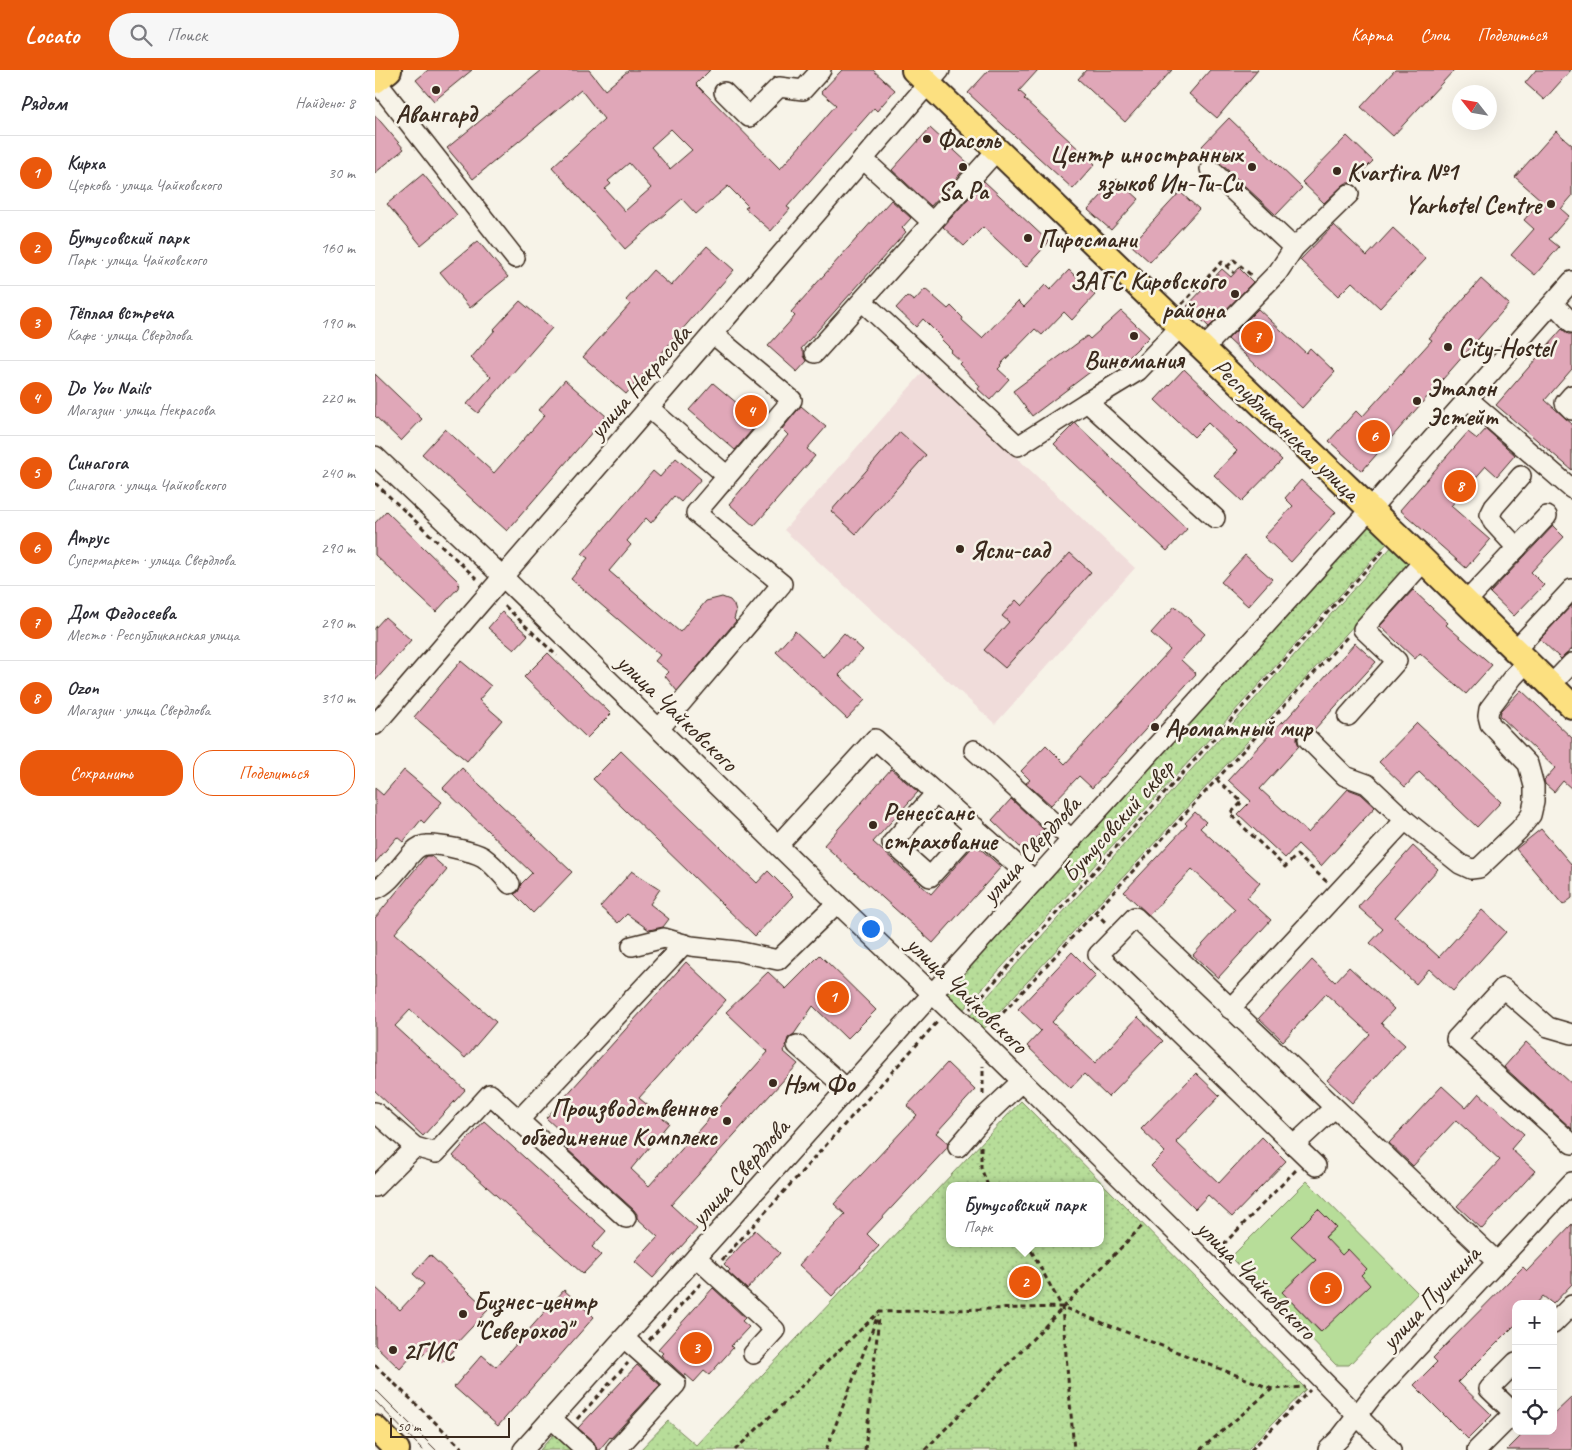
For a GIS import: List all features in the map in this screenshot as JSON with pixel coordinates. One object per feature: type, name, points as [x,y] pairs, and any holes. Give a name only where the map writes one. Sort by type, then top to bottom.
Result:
[{"type":"main road","name":"Республиканская улица","points":[[927,75],[997,150],[1371,509],[1572,706]]},
{"type":"main road","points":[[375,1428],[397,1450]]},
{"type":"street","points":[[724,92],[749,117],[779,88],[803,90],[821,70]]},
{"type":"street","name":"улица Некрасова","points":[[378,716],[503,577],[863,159],[927,75]]},
{"type":"street","points":[[380,77],[515,258]]},
{"type":"street","points":[[815,353],[997,150]]},
{"type":"street","points":[[863,159],[932,222]]},
{"type":"street","points":[[1210,169],[1294,248]]},
{"type":"street","points":[[1203,349],[1278,272],[1294,248],[1349,194]]},
{"type":"street","name":"улица Свердлова","points":[[523,1450],[555,1422],[624,1338],[696,1257],[1371,509],[1572,281]]},
{"type":"street","points":[[1555,300],[1572,312]]},
{"type":"street","points":[[1555,300],[1572,323]]},
{"type":"street","points":[[862,301],[1018,446],[1139,371],[1175,322]]},
{"type":"street","points":[[659,729],[782,584],[695,513],[791,400],[713,334]]},
{"type":"street","points":[[1572,395],[1565,403],[1572,410]]},
{"type":"street","points":[[1468,399],[1572,489]]},
{"type":"street","points":[[1087,402],[1215,518]]},
{"type":"street","points":[[649,408],[727,476]]},
{"type":"street","name":"улица Чайковского","points":[[375,456],[503,577],[837,903],[933,994],[957,1024],[1022,1081],[1156,1212],[1391,1450]]},
{"type":"street","points":[[1517,548],[1493,522],[1490,515],[1494,507],[1521,476]]},
{"type":"street","points":[[1466,602],[1547,516]]},
{"type":"street","points":[[1348,716],[1397,660],[1363,629],[1424,561]]},
{"type":"street","points":[[1308,740],[1345,776],[1367,784],[1405,820],[1460,864],[1471,869],[1479,868],[1531,816],[1534,802],[1534,786],[1529,764],[1490,724],[1489,709],[1513,677],[1521,656],[1572,589]]},
{"type":"street","points":[[1551,685],[1572,663]]},
{"type":"street","points":[[778,845],[875,738],[1035,881]]},
{"type":"street","points":[[974,750],[1072,840]]},
{"type":"street","points":[[937,793],[892,843],[930,877],[975,827]]},
{"type":"street","points":[[1230,1009],[1405,820]]},
{"type":"street","points":[[375,888],[380,887],[387,881],[415,850],[428,844],[475,853],[484,858],[511,884]]},
{"type":"street","points":[[632,946],[664,938],[684,944],[778,960],[837,903]]},
{"type":"street","points":[[1335,1108],[1306,1156],[1098,955],[1135,917],[1497,1262]]},
{"type":"street","points":[[518,1121],[684,944]]},
{"type":"street","points":[[1572,1034],[1547,1027],[1503,988],[1456,1039],[1572,1144]]},
{"type":"street","points":[[797,1045],[846,1090]]},
{"type":"street","points":[[958,1147],[983,1118],[1022,1081]]},
{"type":"street","points":[[375,1112],[415,1147],[436,1153],[490,1094],[626,1218]]},
{"type":"street","points":[[375,1188],[415,1147]]},
{"type":"street","name":"улица Пушкина","points":[[1328,1450],[1340,1438],[1373,1396],[1572,1182]]},
{"type":"street","points":[[696,1257],[775,1330],[753,1354]]},
{"type":"street","points":[[1557,1320],[1572,1305]]},
{"type":"street","points":[[616,1450],[676,1384],[624,1338]]},
{"type":"street","points":[[1477,1450],[1514,1413],[1489,1389],[1512,1366]]},
{"type":"street","points":[[555,1422],[586,1450]]},
{"type":"path","points":[[1227,267],[1235,260],[1263,286]]},
{"type":"path","points":[[1175,322],[1222,262],[1234,273]]},
{"type":"path","points":[[375,483],[477,579],[471,586]]},
{"type":"path","name":"Бутусовский сквер","points":[[957,1024],[1387,547]]},
{"type":"path","points":[[991,1026],[1354,629]]},
{"type":"path","points":[[1217,779],[1242,802],[1230,814],[1285,867],[1297,855],[1339,892]]},
{"type":"path","points":[[555,1422],[570,1426],[940,1019],[957,1024]]},
{"type":"path","points":[[1206,1262],[1306,1156]]},
{"type":"path","points":[[925,1450],[1156,1212]]},
{"type":"path","points":[[1029,1247],[1063,1307],[1074,1450]]},
{"type":"path","points":[[735,1450],[879,1312],[1063,1307],[1272,1389],[1313,1387],[1251,1450]]},
{"type":"path","points":[[825,1450],[879,1312]]},
{"type":"path","points":[[865,1450],[879,1312]]},
{"type":"path","points":[[375,1365],[464,1450]]},
{"type":"path","points":[[1200,1450],[1272,1389]]},
{"type":"shaded area","name":"Ясли-сад","points":[[924,371],[1135,568],[995,724],[784,530]]},
{"type":"green space","points":[[1371,518],[1391,539],[962,1011],[944,992]]},
{"type":"green space","points":[[1395,543],[1413,561],[982,1031],[969,1017]]},
{"type":"green space","points":[[1021,1101],[1101,1182],[946,1182],[946,1247],[1104,1247],[1104,1185],[1306,1389],[1247,1450],[640,1450],[668,1421],[696,1445]]},
{"type":"green space","points":[[1307,1181],[1418,1293],[1349,1365],[1336,1365],[1231,1257]],"holes":[[[1318,1209],[1336,1227],[1310,1253],[1292,1235]],[[1332,1245],[1342,1255],[1367,1269],[1361,1275],[1370,1285],[1320,1332],[1282,1292]]]},
{"type":"green space","points":[[554,1434],[572,1450],[540,1450]]},
{"type":"building","name":"Авангард","points":[[428,70],[472,70],[434,101],[416,80]]},
{"type":"building","points":[[542,70],[589,70],[605,90],[629,70],[710,70],[696,84],[780,169],[836,105],[821,92],[842,70],[873,70],[895,90],[877,111],[874,108],[787,207],[790,209],[771,231],[745,208],[748,206],[728,186],[696,214],[682,199],[625,249],[552,167],[604,119],[581,90],[473,179],[447,148]],"holes":[[[671,129],[692,150],[670,169],[651,147]],[[629,163],[651,188],[625,211],[605,189],[611,184],[608,181]]]},
{"type":"building","points":[[989,70],[1038,70],[1019,91],[1026,97],[1024,99],[1095,164],[1073,189],[968,93]]},
{"type":"building","points":[[1086,70],[1172,70],[1125,122],[1078,79]]},
{"type":"building","points":[[1210,70],[1258,70],[1217,118],[1189,94]]},
{"type":"building","points":[[1395,70],[1454,70],[1393,136],[1361,107]]},
{"type":"building","points":[[1536,70],[1571,70],[1544,100],[1525,83]]},
{"type":"building","points":[[375,115],[404,149],[375,173]]},
{"type":"building","name":"Центр иностранных языков Ин-Ти-Си","points":[[1229,118],[1302,188],[1276,215],[1202,146]]},
{"type":"building","points":[[930,128],[969,164],[931,206],[892,170]]},
{"type":"building","name":"Yarhotel Centre","points":[[1556,131],[1572,145],[1572,196],[1561,209],[1569,216],[1549,239],[1559,247],[1535,275],[1511,255],[1534,229],[1524,220],[1541,200],[1515,177]]},
{"type":"building","name":"Kvartira №1","points":[[1347,136],[1373,161],[1351,183],[1346,183],[1324,203],[1302,182]]},
{"type":"building","points":[[423,174],[457,215],[421,245],[387,204]]},
{"type":"building","points":[[1117,179],[1139,199],[1111,230],[1088,210]]},
{"type":"building","points":[[984,181],[1049,242],[1026,267],[983,227],[964,246],[943,227]]},
{"type":"building","points":[[1180,192],[1199,209],[1150,262],[1131,245]]},
{"type":"building","points":[[891,200],[911,218],[902,228],[906,232],[801,349],[804,351],[807,361],[797,372],[768,346],[795,316],[791,312]]},
{"type":"building","points":[[1334,225],[1367,256],[1393,228],[1426,259],[1380,308],[1352,282],[1338,296],[1300,260]]},
{"type":"building","points":[[478,241],[508,277],[470,308],[440,272]]},
{"type":"building","points":[[707,246],[734,270],[626,394],[583,357],[630,304],[626,300],[653,270],[671,286]]},
{"type":"building","points":[[1239,268],[1253,282],[1209,327],[1187,306],[1222,269],[1231,277]]},
{"type":"building","points":[[1069,270],[1095,295],[1072,320],[1064,312],[1042,335],[1035,329],[1000,365],[998,369],[1009,379],[990,400],[978,389],[980,386],[959,364],[961,362],[950,352],[952,350],[923,319],[916,327],[896,308],[907,296],[914,301],[925,289],[948,309],[951,306],[963,318],[962,320],[982,338],[1018,301],[1024,307],[1045,285],[1050,290]]},
{"type":"building","points":[[1481,279],[1509,304],[1362,471],[1329,441],[1356,411],[1362,417],[1432,340],[1429,338]]},
{"type":"building","points":[[520,301],[552,328],[478,413],[467,404],[491,377],[471,358]]},
{"type":"building","points":[[1258,309],[1306,353],[1310,348],[1335,372],[1302,408],[1228,339]]},
{"type":"building","points":[[1121,311],[1149,337],[1120,366],[1110,357],[1032,416],[1013,391],[1087,336],[1090,339]]},
{"type":"building","points":[[1562,329],[1568,334],[1572,334],[1572,369],[1545,400],[1572,424],[1572,470],[1496,405]]},
{"type":"building","points":[[1184,369],[1282,460],[1242,501],[1214,475],[1237,451],[1208,423],[1194,437],[1155,400]]},
{"type":"building","points":[[375,374],[422,419],[401,441],[375,416]]},
{"type":"building","points":[[565,380],[606,416],[507,531],[422,454],[445,429],[494,473],[545,415],[539,410]]},
{"type":"building","points":[[713,383],[738,404],[742,400],[763,417],[735,450],[689,410]]},
{"type":"building","points":[[801,406],[826,427],[807,449],[815,456],[754,526],[729,504],[788,435],[782,429]]},
{"type":"building","points":[[1075,423],[1187,529],[1167,551],[1054,444]]},
{"type":"building","points":[[1486,429],[1515,455],[1497,476],[1486,466],[1451,506],[1490,540],[1466,568],[1400,510],[1468,432],[1477,439]]},
{"type":"building","points":[[900,432],[926,455],[856,534],[831,511]]},
{"type":"building","points":[[676,458],[701,479],[681,502],[674,496],[651,523],[646,518],[627,541],[631,545],[609,571],[680,632],[706,601],[722,597],[730,600],[734,605],[736,612],[734,619],[736,621],[677,691],[665,676],[669,672],[655,661],[660,655],[571,579],[588,558],[582,554],[653,471],[660,477]]},
{"type":"building","points":[[1301,480],[1336,512],[1291,562],[1264,537],[1293,506],[1285,498]]},
{"type":"building","points":[[386,511],[459,582],[458,588],[436,612],[375,555],[375,523]]},
{"type":"building","points":[[1553,526],[1564,537],[1531,572],[1544,585],[1514,616],[1490,593]]},
{"type":"building","points":[[1070,553],[1091,572],[1005,668],[984,650],[1009,622],[1002,616],[1016,600],[1022,606]]},
{"type":"building","points":[[1245,555],[1272,579],[1248,606],[1221,582]]},
{"type":"building","points":[[1413,590],[1448,623],[1446,625],[1492,665],[1466,694],[1420,653],[1415,659],[1380,626]]},
{"type":"building","points":[[1572,605],[1572,649],[1561,659],[1540,639]]},
{"type":"building","points":[[1175,606],[1205,634],[1181,660],[1196,674],[1092,788],[1079,776],[1051,805],[1026,783],[1030,780],[1021,771],[1046,745],[1065,764],[1170,650],[1151,633]]},
{"type":"building","points":[[502,612],[528,635],[514,650],[488,628]]},
{"type":"building","points":[[385,617],[411,640],[375,681],[375,628]]},
{"type":"building","points":[[795,631],[823,657],[844,633],[863,650],[839,675],[865,700],[847,719],[776,652]]},
{"type":"building","points":[[1355,643],[1376,662],[1314,730],[1306,728],[1300,731],[1297,737],[1299,746],[1260,789],[1308,833],[1348,789],[1361,794],[1375,807],[1321,866],[1298,844],[1285,858],[1238,814],[1251,801],[1228,780],[1282,721],[1283,723]]},
{"type":"building","points":[[548,653],[611,714],[587,738],[524,677]]},
{"type":"building","points":[[461,661],[491,686],[479,700],[502,720],[467,761],[414,717]]},
{"type":"building","points":[[1521,690],[1572,738],[1572,789],[1563,781],[1554,792],[1545,784],[1544,780],[1555,768],[1500,716],[1501,711]]},
{"type":"building","points":[[1417,723],[1501,802],[1477,827],[1419,772],[1405,787],[1379,762]]},
{"type":"building","points":[[621,751],[757,883],[768,871],[793,896],[755,936],[593,779]]},
{"type":"building","points":[[462,768],[572,872],[533,913],[514,894],[518,892],[521,884],[532,873],[443,788]]},
{"type":"building","points":[[891,769],[918,792],[873,842],[931,894],[975,844],[1001,867],[933,943],[824,845]]},
{"type":"building","points":[[404,770],[442,802],[424,823],[421,820],[403,842],[397,837],[375,863],[375,788],[383,795]]},
{"type":"building","points":[[1011,799],[1044,830],[1024,851],[992,820]]},
{"type":"building","points":[[1195,812],[1206,822],[1200,828],[1260,883],[1247,898],[1271,920],[1218,978],[1193,955],[1235,909],[1192,869],[1149,915],[1124,892],[1187,825],[1185,823]]},
{"type":"building","points":[[1541,829],[1572,865],[1572,898],[1563,905],[1516,849]]},
{"type":"building","points":[[1413,846],[1438,869],[1395,917],[1439,957],[1482,910],[1506,932],[1453,991],[1429,969],[1416,984],[1370,943],[1383,929],[1358,907]]},
{"type":"building","points":[[426,856],[431,856],[447,870],[395,933],[496,1022],[465,1058],[410,1010],[395,1026],[465,1090],[423,1136],[375,1091],[375,918]]},
{"type":"building","points":[[632,871],[660,889],[650,904],[669,919],[663,927],[649,930],[627,914],[618,923],[600,907]]},
{"type":"building","points":[[1072,952],[1096,976],[1052,1022],[1095,1063],[1138,1017],[1163,1041],[1108,1097],[1084,1074],[1071,1088],[1027,1046],[1041,1031],[1018,1009]]},
{"type":"building","points":[[820,955],[876,1010],[847,1039],[813,1006],[794,1034],[788,1038],[783,1051],[798,1064],[671,1205],[697,1229],[653,1278],[635,1262],[658,1237],[637,1218],[634,1210],[567,1149],[572,1142],[546,1118],[686,962],[726,1000],[639,1098],[669,1123],[631,1169],[649,1186],[768,1052],[726,1012],[768,972],[786,989]]},
{"type":"building","points":[[1312,960],[1335,982],[1349,967],[1394,1009],[1381,1023],[1405,1045],[1352,1103],[1327,1080],[1370,1034],[1326,994],[1283,1041],[1259,1018]]},
{"type":"building","points":[[1526,1042],[1572,1084],[1572,1129],[1504,1067]]},
{"type":"building","points":[[947,1063],[975,1090],[936,1133],[948,1143],[947,1148],[867,1234],[879,1246],[832,1296],[799,1265],[845,1214],[834,1204],[917,1115],[907,1106]]},
{"type":"building","points":[[1196,1073],[1220,1096],[1176,1142],[1219,1183],[1262,1137],[1286,1161],[1232,1217],[1208,1195],[1195,1209],[1151,1166],[1165,1152],[1141,1129]]},
{"type":"building","points":[[1442,1086],[1466,1108],[1479,1093],[1524,1134],[1511,1149],[1535,1171],[1482,1229],[1457,1206],[1500,1160],[1456,1120],[1413,1166],[1389,1143]]},
{"type":"building","points":[[484,1121],[606,1231],[592,1247],[601,1255],[583,1274],[453,1156]]},
{"type":"building","points":[[1318,1209],[1336,1227],[1325,1237],[1342,1255],[1348,1249],[1367,1269],[1361,1275],[1370,1285],[1321,1332],[1282,1292],[1316,1260],[1291,1236]]},
{"type":"building","points":[[1572,1224],[1572,1284],[1557,1300],[1548,1300],[1543,1296],[1540,1300],[1512,1300],[1512,1328],[1458,1382],[1492,1415],[1468,1439],[1414,1385],[1437,1362],[1433,1358],[1523,1267],[1527,1271]]},
{"type":"building","points":[[755,1230],[780,1253],[747,1289],[728,1272],[730,1270],[724,1264]]},
{"type":"building","name":"Бизнес-центр \"Североход\"","points":[[430,1255],[488,1310],[455,1345],[457,1347],[442,1363],[428,1350],[419,1359],[414,1354],[400,1369],[375,1345],[375,1287],[400,1310],[424,1284],[413,1274]]},
{"type":"building","points":[[713,1288],[745,1318],[742,1321],[749,1327],[731,1346],[733,1348],[709,1375],[704,1371],[694,1382],[685,1374],[684,1376],[661,1355],[663,1353],[658,1349]]},
{"type":"building","points":[[564,1290],[594,1317],[498,1426],[454,1387],[482,1355],[496,1367]]},
{"type":"building","points":[[637,1365],[660,1385],[611,1438],[597,1450],[594,1442],[578,1428]]},
{"type":"building","points":[[1572,1397],[1572,1450],[1507,1450],[1522,1435],[1557,1435],[1557,1411]]},
{"type":"tram line","points":[[375,1389],[436,1450]]},
{"type":"tram line","points":[[375,1401],[423,1450]]},
{"type":"place","name":"Авангард","points":[[436,90]]},
{"type":"place","name":"Фасоль","points":[[927,139]]},
{"type":"place","name":"Sa Pa","points":[[963,167]]},
{"type":"place","name":"Центр иностранных языков Ин-Ти-Си","points":[[1252,167]]},
{"type":"place","name":"Kvartira №1","points":[[1337,171]]},
{"type":"place","name":"Yarhotel Centre","points":[[1551,204]]},
{"type":"place","name":"Пиросмани","points":[[1028,238]]},
{"type":"place","name":"ЗАГС Кировского района","points":[[1235,294]]},
{"type":"place","name":"Виномания","points":[[1134,336]]},
{"type":"place","name":"Дом Федосеева","points":[[1257,337]]},
{"type":"place","name":"City-Hostel","points":[[1448,347]]},
{"type":"place","name":"Эталон Эстейт","points":[[1417,401]]},
{"type":"place","name":"Do You Nails","points":[[751,411]]},
{"type":"place","name":"Атрус","points":[[1374,436]]},
{"type":"place","name":"Ozon","points":[[1460,486]]},
{"type":"place","name":"Ясли-сад","points":[[960,549]]},
{"type":"place","name":"Ароматный мир","points":[[1155,727]]},
{"type":"place","name":"Ренессанс страхование","points":[[873,825]]},
{"type":"place","name":"Кирха","points":[[833,997]]},
{"type":"place","name":"Нэм Фо","points":[[773,1083]]},
{"type":"place","name":"Производственное объединение Комплекс","points":[[727,1121]]},
{"type":"place","name":"Бутусовский парк","points":[[1025,1282]]},
{"type":"place","name":"Синагога","points":[[1326,1288]]},
{"type":"place","name":"Бизнес-центр \"Североход\"","points":[[463,1314]]},
{"type":"place","name":"Тёплая встреча","points":[[696,1348]]},
{"type":"place","name":"2ГИС","points":[[393,1350]]}]
